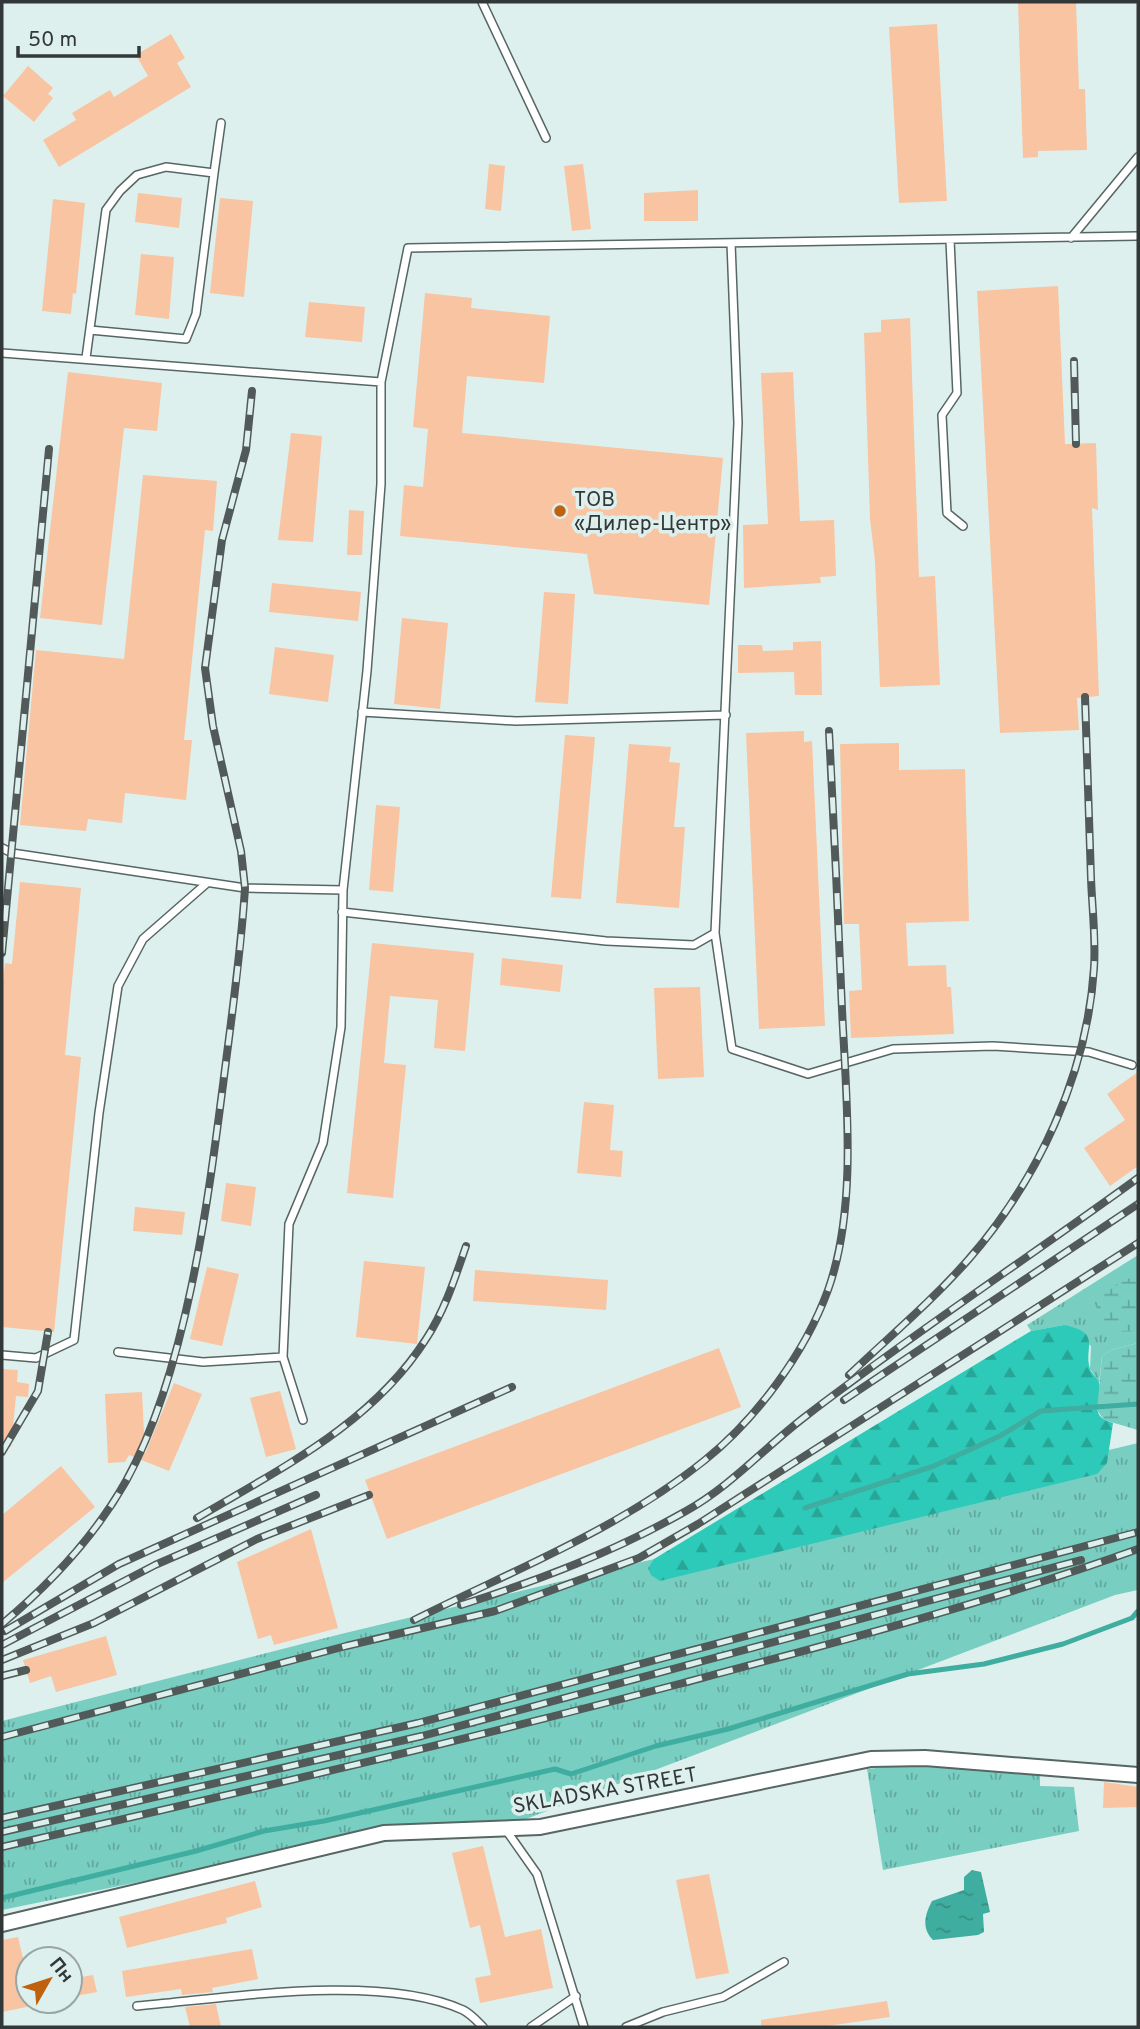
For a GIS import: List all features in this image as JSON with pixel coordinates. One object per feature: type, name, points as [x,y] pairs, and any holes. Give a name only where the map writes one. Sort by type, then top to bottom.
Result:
[{"type":"street","name":"SKLADSKA STREET","points":[[2,1924],[384,1833],[540,1827],[871,1759],[925,1758],[1138,1775]]},
{"type":"lane","points":[[482,2],[546,138]]},
{"type":"lane","points":[[90,330],[186,339],[196,314],[221,123]]},
{"type":"lane","points":[[1070,237],[1138,157]]},
{"type":"lane","points":[[86,359],[106,210],[120,191],[137,175],[166,167],[214,173]]},
{"type":"lane","points":[[303,1420],[283,1357],[289,1224],[323,1143],[341,1027],[343,890],[362,712],[381,484],[382,382],[408,248],[1138,236]]},
{"type":"lane","points":[[950,240],[957,393],[942,415],[947,513],[963,526]]},
{"type":"lane","points":[[731,243],[737,423],[715,933],[732,1049],[808,1074],[893,1049],[993,1046],[1089,1052],[1132,1065]]},
{"type":"lane","points":[[2,353],[382,382]]},
{"type":"lane","points":[[362,712],[516,720],[726,715]]},
{"type":"lane","points":[[2,848],[12,853],[245,888],[343,890]]},
{"type":"lane","points":[[2,1355],[36,1358],[74,1340],[99,1113],[118,986],[143,939],[207,883]]},
{"type":"lane","points":[[342,912],[606,941],[694,945],[715,933]]},
{"type":"lane","points":[[118,1352],[203,1362],[283,1357]]},
{"type":"lane","points":[[506,1829],[537,1874],[584,2026]]},
{"type":"lane","points":[[626,2027],[663,2012],[723,1997],[784,1962]]},
{"type":"lane","points":[[137,2006],[324,1990],[429,1997],[466,2011],[483,2027]]},
{"type":"lane","points":[[531,2027],[576,1996]]},
{"type":"green space","points":[[1138,1255],[1138,1343],[1111,1350],[1102,1356],[1099,1383],[1090,1369],[1091,1346],[1064,1325],[1031,1331],[1027,1325]]},
{"type":"green space","points":[[1138,1273],[1138,1330],[1121,1331],[1105,1326],[1097,1315],[1101,1298]]},
{"type":"green space","points":[[1064,1325],[1084,1332],[1088,1337],[1088,1361],[1100,1390],[1098,1412],[1105,1420],[1113,1423],[1107,1463],[1097,1474],[660,1581],[651,1575],[648,1568],[654,1559],[1031,1331]]},
{"type":"green space","points":[[1138,1343],[1138,1430],[1104,1420],[1097,1410],[1102,1356],[1111,1350]]},
{"type":"green space","points":[[1138,1443],[1138,1590],[1115,1595],[505,1827],[383,1832],[2,1910],[2,1721],[341,1634]]},
{"type":"green space","points":[[914,1764],[1040,1772],[1040,1786],[1074,1787],[1079,1831],[883,1870],[867,1769]]},
{"type":"water","points":[[972,1870],[981,1872],[990,1912],[983,1914],[984,1932],[933,1940],[925,1921],[932,1901],[964,1890],[964,1877]]},
{"type":"building","points":[[1018,2],[1076,2],[1079,89],[1085,89],[1087,150],[1038,151],[1038,157],[1023,158]]},
{"type":"building","points":[[937,24],[947,201],[899,203],[889,27]]},
{"type":"building","points":[[171,34],[185,58],[177,63],[191,87],[59,167],[43,140],[76,120],[72,113],[110,90],[114,97],[148,76],[136,55]]},
{"type":"building","points":[[28,66],[53,88],[48,94],[53,98],[34,122],[3,96]]},
{"type":"building","points":[[489,164],[505,166],[501,211],[485,209]]},
{"type":"building","points":[[583,164],[591,229],[572,231],[564,166]]},
{"type":"building","points":[[698,190],[698,221],[644,221],[644,193]]},
{"type":"building","points":[[138,193],[182,198],[179,228],[135,222]]},
{"type":"building","points":[[220,198],[253,201],[244,297],[210,293]]},
{"type":"building","points":[[53,199],[85,203],[76,294],[73,293],[71,314],[42,311]]},
{"type":"building","points":[[141,254],[174,257],[169,319],[135,315]]},
{"type":"building","points":[[1058,286],[1065,444],[1096,443],[1098,510],[1092,508],[1099,696],[1077,698],[1079,730],[1000,733],[977,291]]},
{"type":"building","name":"ТОВ «Дилер-Центр»","points":[[425,293],[472,298],[471,308],[550,316],[544,383],[467,376],[462,433],[723,458],[709,605],[594,594],[587,554],[400,536],[404,485],[423,487],[428,429],[413,427]]},
{"type":"building","points":[[309,302],[365,307],[362,342],[305,337]]},
{"type":"building","points":[[910,318],[919,577],[935,576],[940,685],[880,687],[875,561],[870,519],[864,333],[881,332],[881,320]]},
{"type":"building","points":[[68,372],[162,383],[157,431],[124,428],[102,625],[40,618]]},
{"type":"building","points":[[793,372],[800,521],[834,520],[836,576],[820,577],[821,583],[744,588],[743,525],[768,524],[761,373]]},
{"type":"building","points":[[291,433],[322,436],[313,542],[278,540]]},
{"type":"building","points":[[143,475],[217,481],[213,531],[205,530],[184,740],[192,740],[186,800],[125,793],[122,823],[88,819],[86,831],[20,825],[36,650],[124,659]]},
{"type":"building","points":[[349,510],[364,511],[362,555],[347,555]]},
{"type":"building","points":[[272,583],[361,592],[358,621],[269,612]]},
{"type":"building","points":[[544,592],[575,594],[568,704],[535,702]]},
{"type":"building","points":[[402,618],[448,623],[440,709],[394,704]]},
{"type":"building","points":[[821,641],[822,695],[795,695],[794,672],[738,673],[738,645],[762,645],[763,651],[793,650],[793,642]]},
{"type":"building","points":[[275,647],[334,655],[328,702],[269,694]]},
{"type":"building","points":[[804,731],[804,742],[812,741],[825,1026],[759,1029],[746,733]]},
{"type":"building","points":[[565,735],[595,737],[581,899],[551,897]]},
{"type":"building","points":[[899,743],[899,770],[965,769],[969,921],[906,923],[908,966],[946,965],[947,987],[951,987],[954,1034],[851,1038],[849,991],[862,990],[859,924],[844,924],[840,744]]},
{"type":"building","points":[[629,744],[671,747],[669,762],[680,763],[674,827],[685,827],[679,908],[616,903]]},
{"type":"building","points":[[376,805],[400,807],[393,892],[369,890]]},
{"type":"building","points":[[20,882],[81,888],[65,1055],[81,1057],[54,1332],[2,1327],[2,993],[5,963],[12,964]]},
{"type":"building","points":[[372,943],[474,953],[465,1051],[434,1048],[438,1000],[390,996],[384,1063],[406,1065],[393,1198],[347,1193]]},
{"type":"building","points":[[502,958],[563,965],[560,992],[500,985]]},
{"type":"building","points":[[700,987],[704,1077],[658,1079],[654,988]]},
{"type":"building","points":[[1138,1072],[1138,1166],[1110,1186],[1084,1148],[1125,1120],[1107,1094]]},
{"type":"building","points":[[584,1102],[614,1105],[610,1150],[623,1151],[621,1177],[577,1173]]},
{"type":"building","points":[[226,1183],[256,1187],[251,1226],[221,1221]]},
{"type":"building","points":[[135,1207],[185,1212],[182,1235],[133,1231]]},
{"type":"building","points":[[364,1261],[425,1267],[417,1344],[356,1337]]},
{"type":"building","points":[[207,1267],[239,1274],[222,1346],[190,1339]]},
{"type":"building","points":[[475,1270],[608,1280],[606,1310],[473,1301]]},
{"type":"building","points":[[719,1348],[741,1407],[387,1539],[365,1480]]},
{"type":"building","points":[[2,1369],[18,1370],[17,1382],[29,1384],[28,1397],[16,1396],[11,1447],[2,1446]]},
{"type":"building","points":[[174,1383],[202,1394],[169,1471],[129,1455],[125,1462],[108,1463],[105,1394],[142,1392],[145,1454]]},
{"type":"building","points":[[280,1391],[296,1449],[266,1457],[250,1398]]},
{"type":"building","points":[[61,1466],[95,1507],[2,1583],[2,1515]]},
{"type":"building","points":[[311,1529],[338,1628],[274,1645],[271,1635],[258,1639],[237,1562]]},
{"type":"building","points":[[106,1636],[117,1675],[56,1692],[51,1676],[30,1683],[23,1660]]},
{"type":"building","points":[[1104,1782],[1138,1787],[1138,1807],[1103,1808]]},
{"type":"building","points":[[483,1846],[505,1937],[541,1929],[553,1988],[480,2003],[475,1978],[491,1975],[480,1925],[470,1928],[452,1853]]},
{"type":"building","points":[[709,1874],[729,1973],[696,1979],[676,1880]]},
{"type":"building","points":[[255,1881],[262,1907],[226,1918],[227,1923],[127,1948],[119,1917]]},
{"type":"building","points":[[18,1937],[20,1945],[14,1945],[14,2010],[2,2012],[2,1940]]},
{"type":"building","points":[[252,1949],[258,1979],[212,1988],[213,1992],[182,1995],[181,1989],[126,1997],[122,1971]]},
{"type":"building","points":[[93,1975],[97,1992],[84,1994],[84,1977]]},
{"type":"building","points":[[887,2001],[890,2017],[820,2027],[761,2027],[761,2020]]},
{"type":"building","points":[[216,2004],[221,2027],[190,2027],[185,2007]]},
{"type":"waterway","points":[[805,1508],[934,1466],[1000,1436],[1041,1411],[1138,1404]]},
{"type":"waterway","points":[[2,1898],[196,1851],[264,1831],[324,1821],[555,1769],[571,1774],[656,1746],[728,1729],[908,1674],[984,1664],[1063,1644],[1132,1618],[1138,1611]]},
{"type":"railway","points":[[1074,361],[1076,444]]},
{"type":"railway","points":[[2,1624],[37,1593],[86,1540],[126,1481],[147,1437],[165,1389],[192,1284],[218,1126],[245,888],[241,851],[213,726],[205,668],[222,540],[246,450],[252,391]]},
{"type":"railway","points":[[2,953],[49,449]]},
{"type":"railway","points":[[849,1375],[940,1290],[993,1229],[1037,1161],[1070,1086],[1081,1048],[1094,968],[1085,697]]},
{"type":"railway","points":[[414,1620],[564,1548],[637,1508],[672,1485],[724,1443],[761,1404],[793,1360],[818,1314],[837,1257],[847,1187],[848,1151],[829,731]]},
{"type":"railway","points":[[461,1605],[519,1586],[604,1552],[659,1526],[702,1501],[847,1385],[1138,1178]]},
{"type":"railway","points":[[844,1400],[1138,1204]]},
{"type":"railway","points":[[2,1737],[346,1646],[495,1611],[639,1558],[698,1524],[1138,1243]]},
{"type":"railway","points":[[197,1518],[323,1442],[379,1396],[404,1369],[433,1328],[449,1294],[466,1246]]},
{"type":"railway","points":[[2,1452],[38,1391],[48,1332]]},
{"type":"railway","points":[[5,1631],[119,1564],[512,1387]]},
{"type":"railway","points":[[2,1645],[155,1565],[316,1495]]},
{"type":"railway","points":[[2,1660],[94,1623],[257,1539],[369,1495]]},
{"type":"railway","points":[[2,1818],[418,1723],[1138,1532]]},
{"type":"railway","points":[[2,1847],[426,1748],[679,1684],[968,1605],[1138,1549]]},
{"type":"railway","points":[[2,1832],[422,1736],[1081,1560]]},
{"type":"railway","points":[[2,1676],[26,1670]]},
{"type":"place","name":"ТОВ «Дилер-Центр»","points":[[560,511]]}]
